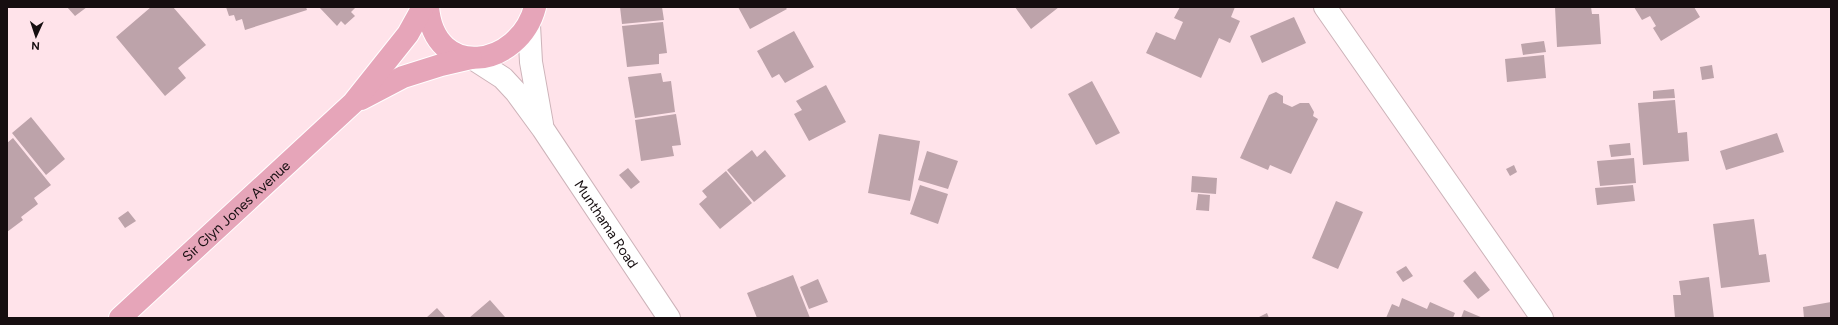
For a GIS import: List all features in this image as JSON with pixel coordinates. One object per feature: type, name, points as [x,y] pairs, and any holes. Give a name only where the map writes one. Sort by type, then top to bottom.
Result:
[{"type":"main road","points":[[353,103],[408,34],[423,7]]},
{"type":"main road","points":[[428,7],[432,29],[437,39],[452,53],[462,57],[472,58],[483,58],[504,50],[522,35],[532,16]]},
{"type":"main road","points":[[353,103],[403,78],[441,65],[472,58]]},
{"type":"main road","name":"Sir Glyn Jones Avenue","points":[[120,318],[353,103]]},
{"type":"street","points":[[1325,7],[1542,318]]},
{"type":"street","name":"Munthama Road","points":[[532,16],[532,62],[543,129]]},
{"type":"street","name":"Munthama Road","points":[[472,58],[503,78],[516,92],[543,129],[669,318]]},
{"type":"building","points":[[67,7],[87,7],[75,16]]},
{"type":"building","points":[[151,7],[173,7],[206,45],[178,68],[186,78],[165,96],[116,37]]},
{"type":"building","points":[[226,7],[306,7],[307,10],[245,30],[242,19],[236,21],[234,15],[229,16]]},
{"type":"building","points":[[319,7],[356,7],[351,12],[355,16],[345,25],[341,21],[337,26]]},
{"type":"building","points":[[620,7],[662,7],[664,20],[622,24]]},
{"type":"building","points":[[738,7],[785,7],[787,9],[750,29]]},
{"type":"building","points":[[1015,7],[1059,7],[1031,29]]},
{"type":"building","points":[[1180,7],[1235,7],[1231,17],[1240,21],[1230,43],[1219,38],[1201,78],[1146,53],[1156,32],[1175,40],[1183,22],[1174,18]]},
{"type":"building","points":[[1555,7],[1591,7],[1592,14],[1599,14],[1601,44],[1557,47]]},
{"type":"building","points":[[1634,7],[1694,7],[1700,17],[1661,41],[1653,28],[1656,26],[1650,16],[1642,20]]},
{"type":"building","points":[[1294,17],[1306,43],[1262,63],[1250,36]]},
{"type":"building","points":[[663,22],[667,53],[659,54],[659,64],[627,67],[622,26]]},
{"type":"building","points":[[794,31],[814,67],[785,83],[779,74],[772,78],[757,51]]},
{"type":"building","points":[[1544,41],[1546,52],[1523,55],[1521,44]]},
{"type":"building","points":[[1544,55],[1546,78],[1507,82],[1505,59]]},
{"type":"building","points":[[1712,65],[1714,78],[1702,80],[1700,67]]},
{"type":"building","points":[[661,73],[663,82],[671,81],[675,112],[635,118],[628,77]]},
{"type":"building","points":[[1092,81],[1120,133],[1096,145],[1068,94]]},
{"type":"building","points":[[826,85],[846,122],[809,141],[794,114],[802,110],[796,101]]},
{"type":"building","points":[[1674,89],[1675,98],[1653,99],[1653,91]]},
{"type":"building","points":[[1276,92],[1283,96],[1283,103],[1292,107],[1300,103],[1309,103],[1314,112],[1313,116],[1318,119],[1291,174],[1270,165],[1268,170],[1240,158],[1269,95]]},
{"type":"building","points":[[1675,100],[1678,133],[1687,132],[1689,161],[1643,165],[1638,103]]},
{"type":"building","points":[[676,114],[681,145],[672,146],[674,156],[641,161],[635,120]]},
{"type":"building","points":[[31,117],[65,159],[46,175],[12,133]]},
{"type":"building","points":[[1777,133],[1784,152],[1726,170],[1720,151]]},
{"type":"building","points":[[879,134],[920,141],[910,201],[868,193]]},
{"type":"building","points":[[13,138],[51,185],[34,198],[38,204],[21,217],[23,220],[7,232],[7,143]]},
{"type":"building","points":[[1630,143],[1631,155],[1611,157],[1609,145]]},
{"type":"building","points":[[752,150],[757,157],[765,150],[786,176],[754,202],[727,170]]},
{"type":"building","points":[[927,151],[958,161],[948,189],[918,180]]},
{"type":"building","points":[[1634,158],[1636,183],[1600,186],[1597,161]]},
{"type":"building","points":[[1514,165],[1517,172],[1510,176],[1506,169]]},
{"type":"building","points":[[628,168],[640,182],[631,189],[619,175]]},
{"type":"building","points":[[726,171],[752,203],[720,229],[699,204],[707,197],[702,191]]},
{"type":"building","points":[[1192,176],[1217,178],[1216,194],[1191,192]]},
{"type":"building","points":[[920,185],[948,194],[938,224],[910,214]]},
{"type":"building","points":[[1633,185],[1635,201],[1597,205],[1595,188]]},
{"type":"building","points":[[1198,194],[1210,195],[1209,211],[1196,210]]},
{"type":"building","points":[[1336,201],[1363,212],[1338,269],[1312,258]]},
{"type":"building","points":[[128,211],[136,221],[125,228],[118,218]]},
{"type":"building","points":[[1754,219],[1759,255],[1766,254],[1770,282],[1721,288],[1713,224]]},
{"type":"building","points":[[1406,266],[1413,276],[1403,282],[1396,272]]},
{"type":"building","points":[[1475,271],[1490,290],[1478,299],[1463,281]]},
{"type":"building","points":[[793,275],[810,318],[757,318],[747,293]]},
{"type":"building","points":[[1709,277],[1714,318],[1675,318],[1673,295],[1681,295],[1679,281]]},
{"type":"building","points":[[818,279],[828,302],[809,309],[800,287]]},
{"type":"building","points":[[1402,298],[1427,309],[1430,302],[1455,313],[1453,318],[1386,318],[1392,304],[1399,307]]},
{"type":"building","points":[[490,300],[505,317],[469,318]]},
{"type":"building","points":[[1831,302],[1831,318],[1804,318],[1803,307]]},
{"type":"building","points":[[437,308],[446,318],[426,318]]},
{"type":"building","points":[[1464,310],[1483,318],[1461,318]]},
{"type":"building","points":[[1267,313],[1269,318],[1257,318]]}]
